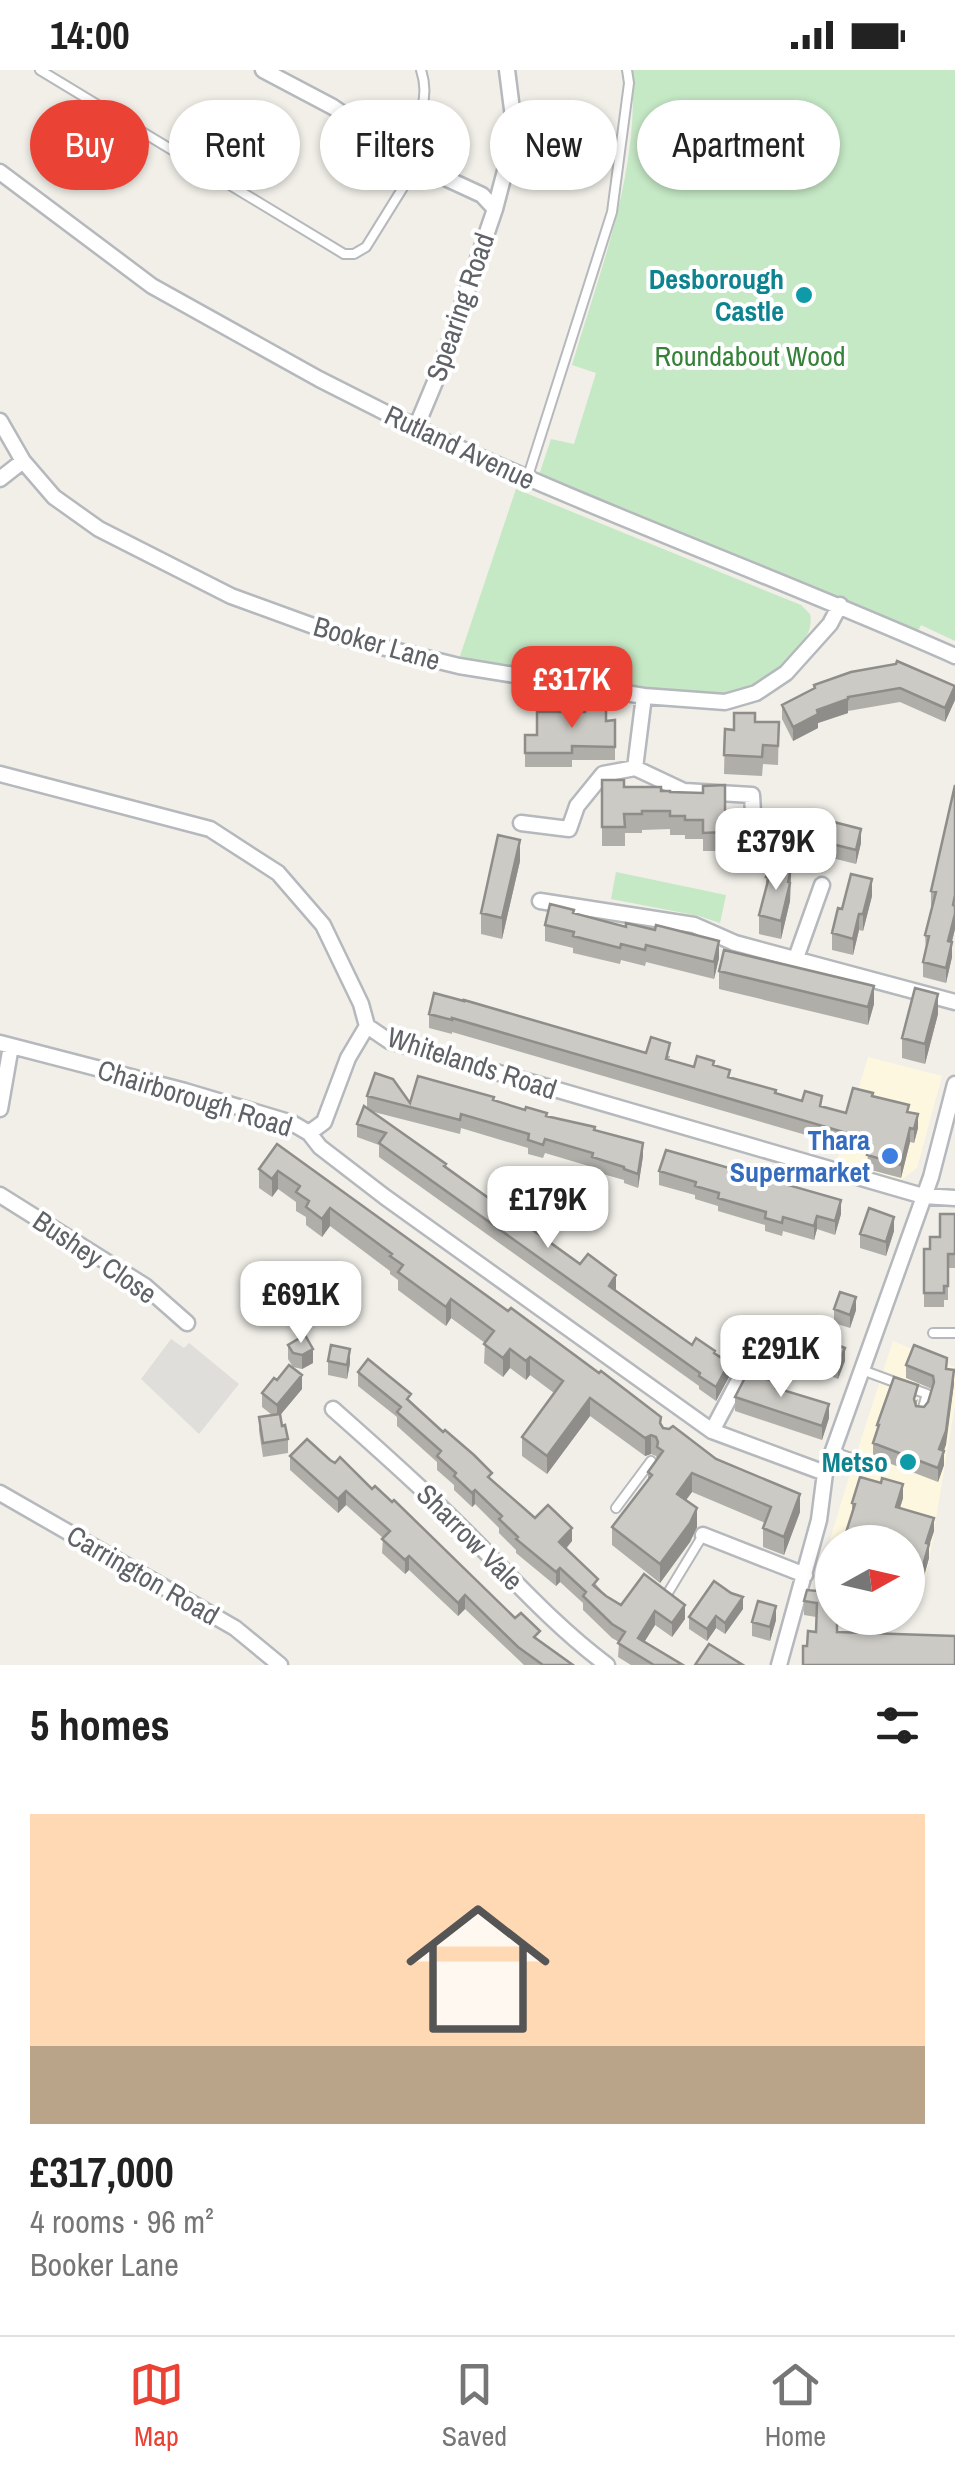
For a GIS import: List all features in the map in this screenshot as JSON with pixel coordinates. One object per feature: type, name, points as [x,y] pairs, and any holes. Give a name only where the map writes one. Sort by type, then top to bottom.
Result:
[{"type":"street","points":[[263,70],[320,101]]},
{"type":"street","name":"Spearing Road","points":[[417,424],[440,370],[494,209],[514,125],[506,70]]},
{"type":"street","name":"Rutland Avenue","points":[[0,172],[152,286],[319,379],[527,479],[840,605],[955,656]]},
{"type":"street","points":[[469,190],[494,209]]},
{"type":"street","name":"Booker Lane","points":[[0,422],[23,461],[54,497],[98,529],[231,596],[349,639],[459,666],[644,696],[725,702],[756,693],[786,673],[830,624],[840,605]]},
{"type":"street","points":[[0,479],[23,461]]},
{"type":"street","points":[[636,768],[644,696]]},
{"type":"street","points":[[522,823],[569,829],[577,806],[604,774],[636,768],[684,790],[752,795],[754,831]]},
{"type":"street","name":"Whitelands Road","points":[[0,774],[210,829],[278,873],[323,925],[361,1004],[367,1026],[388,1041],[923,1196],[955,1198]]},
{"type":"street","points":[[796,958],[822,886]]},
{"type":"street","points":[[540,901],[694,925],[735,942],[955,1002]]},
{"type":"street","points":[[309,1133],[324,1122],[348,1058],[367,1026]]},
{"type":"street","points":[[0,1108],[6,1045]]},
{"type":"street","name":"Chairborough Road","points":[[6,1045],[292,1123],[386,1197],[712,1431],[825,1473]]},
{"type":"street","points":[[779,1665],[819,1520],[825,1473],[930,1177],[955,1084]]},
{"type":"street","name":"Bushey Close","points":[[0,1195],[146,1286],[187,1323]]},
{"type":"street","points":[[712,1431],[766,1329]]},
{"type":"street","name":"Sharrow Vale","points":[[333,1408],[514,1582],[607,1665]]},
{"type":"street","name":"Carrington Road","points":[[0,1493],[234,1628],[280,1665]]},
{"type":"street","points":[[703,1534],[805,1575]]},
{"type":"lane","points":[[40,70],[344,254],[366,247],[401,190]]},
{"type":"lane","points":[[422,70],[425,100]]},
{"type":"lane","points":[[527,479],[612,212],[627,70]]},
{"type":"lane","points":[[933,1333],[955,1334]]},
{"type":"lane","points":[[862,1370],[928,1394],[921,1414]]},
{"type":"lane","points":[[677,1426],[688,1413]]},
{"type":"lane","points":[[832,1452],[870,1464]]},
{"type":"lane","points":[[616,1508],[652,1461]]},
{"type":"lane","points":[[666,1596],[703,1534]]},
{"type":"shaded area","points":[[868,1057],[942,1076],[917,1168],[900,1181],[837,1161]]},
{"type":"shaded area","points":[[171,1339],[184,1348],[189,1343],[239,1384],[199,1434],[141,1379]]},
{"type":"shaded area","points":[[893,1341],[955,1367],[955,1404],[925,1585],[925,1525],[834,1525]]},
{"type":"green space","name":"Roundabout Wood","points":[[632,70],[955,70],[955,641],[921,625],[917,633],[539,475],[551,439],[574,444],[596,373],[572,365],[616,220],[633,108]]},
{"type":"green space","points":[[516,489],[801,605],[810,614],[808,633],[774,674],[751,688],[725,695],[691,696],[491,669],[460,656]]},
{"type":"green space","points":[[616,872],[726,895],[720,923],[611,899]]},
{"type":"building","points":[[897,661],[955,686],[945,708],[900,688],[848,697],[817,710],[818,714],[793,727],[782,705],[815,688],[814,685]]},
{"type":"building","points":[[585,703],[606,703],[606,721],[615,720],[615,747],[572,746],[572,753],[525,753],[525,735],[537,735],[537,712],[585,712]]},
{"type":"building","points":[[734,713],[755,713],[755,722],[779,722],[778,746],[763,745],[762,757],[724,755],[725,729],[734,730]]},
{"type":"building","points":[[602,780],[624,780],[624,787],[661,787],[661,791],[670,792],[703,793],[703,786],[725,785],[725,832],[703,833],[703,820],[670,816],[670,811],[624,814],[625,827],[602,827]]},
{"type":"building","points":[[955,785],[955,914],[946,968],[923,962],[936,892],[931,891]]},
{"type":"building","points":[[826,820],[861,829],[856,850],[820,841]]},
{"type":"building","points":[[498,835],[520,840],[502,918],[481,913]]},
{"type":"building","points":[[770,864],[791,869],[781,921],[759,915]]},
{"type":"building","points":[[851,874],[872,879],[853,939],[832,933]]},
{"type":"building","points":[[550,904],[626,927],[626,923],[655,930],[656,925],[719,941],[714,962],[646,945],[645,950],[621,944],[620,948],[573,936],[574,932],[545,925]]},
{"type":"building","points":[[724,950],[874,986],[868,1007],[719,971]]},
{"type":"building","points":[[915,988],[938,994],[925,1044],[902,1038]]},
{"type":"building","points":[[434,993],[646,1053],[651,1037],[670,1043],[666,1059],[694,1067],[697,1056],[714,1061],[713,1065],[730,1070],[728,1077],[802,1101],[805,1091],[822,1096],[820,1106],[846,1113],[853,1088],[909,1105],[907,1112],[918,1114],[914,1129],[910,1128],[901,1165],[867,1155],[871,1140],[429,1014]]},
{"type":"building","points":[[375,1073],[393,1079],[410,1103],[418,1076],[643,1143],[638,1174],[592,1157],[593,1153],[545,1139],[543,1145],[528,1140],[529,1134],[461,1114],[460,1120],[367,1096]]},
{"type":"building","points":[[364,1106],[580,1264],[588,1254],[616,1275],[609,1286],[692,1345],[696,1338],[715,1351],[729,1363],[716,1387],[379,1143],[386,1133],[357,1124]]},
{"type":"building","points":[[277,1144],[508,1311],[511,1308],[601,1371],[661,1417],[663,1428],[673,1426],[716,1459],[800,1494],[784,1537],[763,1528],[771,1507],[692,1473],[677,1494],[697,1508],[660,1564],[612,1527],[652,1475],[648,1472],[663,1451],[657,1447],[656,1437],[645,1438],[590,1398],[547,1456],[522,1437],[563,1381],[530,1357],[526,1361],[510,1349],[503,1358],[484,1344],[494,1331],[451,1299],[446,1307],[398,1272],[403,1265],[392,1254],[330,1208],[322,1219],[306,1207],[309,1201],[296,1192],[300,1186],[278,1171],[272,1179],[259,1169]]},
{"type":"building","points":[[666,1150],[841,1200],[835,1221],[817,1216],[814,1226],[783,1217],[782,1223],[765,1218],[766,1212],[718,1198],[719,1193],[695,1186],[696,1182],[659,1171]]},
{"type":"building","points":[[869,1208],[894,1217],[886,1242],[860,1234]]},
{"type":"building","points":[[940,1214],[955,1214],[955,1254],[948,1254],[948,1286],[944,1286],[944,1293],[924,1293],[924,1249],[930,1249],[930,1237],[940,1237]]},
{"type":"building","points":[[840,1292],[856,1297],[850,1315],[834,1309]]},
{"type":"building","points":[[305,1335],[313,1349],[302,1355],[293,1353],[288,1345]]},
{"type":"building","points":[[822,1339],[845,1348],[838,1365],[816,1356]]},
{"type":"building","points":[[331,1345],[350,1349],[347,1365],[328,1361]]},
{"type":"building","points":[[914,1345],[947,1358],[946,1369],[954,1370],[946,1431],[939,1449],[944,1451],[938,1468],[873,1443],[894,1377],[918,1385],[916,1406],[924,1407],[928,1402],[933,1376],[906,1365]]},
{"type":"building","points":[[368,1359],[411,1394],[407,1399],[474,1455],[492,1473],[488,1477],[535,1518],[548,1505],[572,1528],[559,1542],[598,1579],[593,1585],[606,1596],[621,1605],[644,1574],[685,1605],[672,1623],[655,1611],[638,1638],[683,1665],[654,1665],[618,1643],[625,1632],[583,1596],[586,1592],[560,1568],[556,1572],[516,1539],[499,1519],[502,1516],[454,1476],[456,1473],[437,1456],[441,1451],[397,1412],[401,1407],[358,1372]]},
{"type":"building","points":[[289,1365],[302,1375],[277,1405],[262,1393]]},
{"type":"building","points":[[748,1372],[778,1383],[776,1388],[829,1404],[822,1426],[735,1397]]},
{"type":"building","points":[[280,1414],[288,1439],[263,1443],[259,1417]]},
{"type":"building","points":[[307,1439],[335,1463],[340,1457],[372,1489],[375,1486],[394,1500],[515,1618],[521,1613],[540,1631],[534,1637],[573,1665],[543,1665],[518,1647],[465,1595],[458,1603],[409,1556],[405,1560],[382,1539],[390,1531],[346,1491],[338,1499],[290,1456]]},
{"type":"building","points":[[860,1477],[903,1484],[896,1507],[934,1518],[925,1558],[925,1525],[848,1525],[855,1504],[852,1503]]},
{"type":"building","points":[[714,1581],[743,1597],[725,1623],[716,1616],[707,1629],[689,1617]]},
{"type":"building","points":[[807,1590],[815,1591],[815,1603],[804,1601]]},
{"type":"building","points":[[758,1601],[776,1606],[770,1627],[752,1622]]},
{"type":"building","points":[[808,1631],[815,1635],[955,1636],[955,1665],[803,1665]]},
{"type":"building","points":[[709,1644],[743,1665],[695,1665]]},
{"type":"place","name":"Desborough Castle","points":[[804,295]]},
{"type":"place","name":"Thara Supermarket","points":[[890,1156]]},
{"type":"place","name":"Metso","points":[[908,1462]]}]
